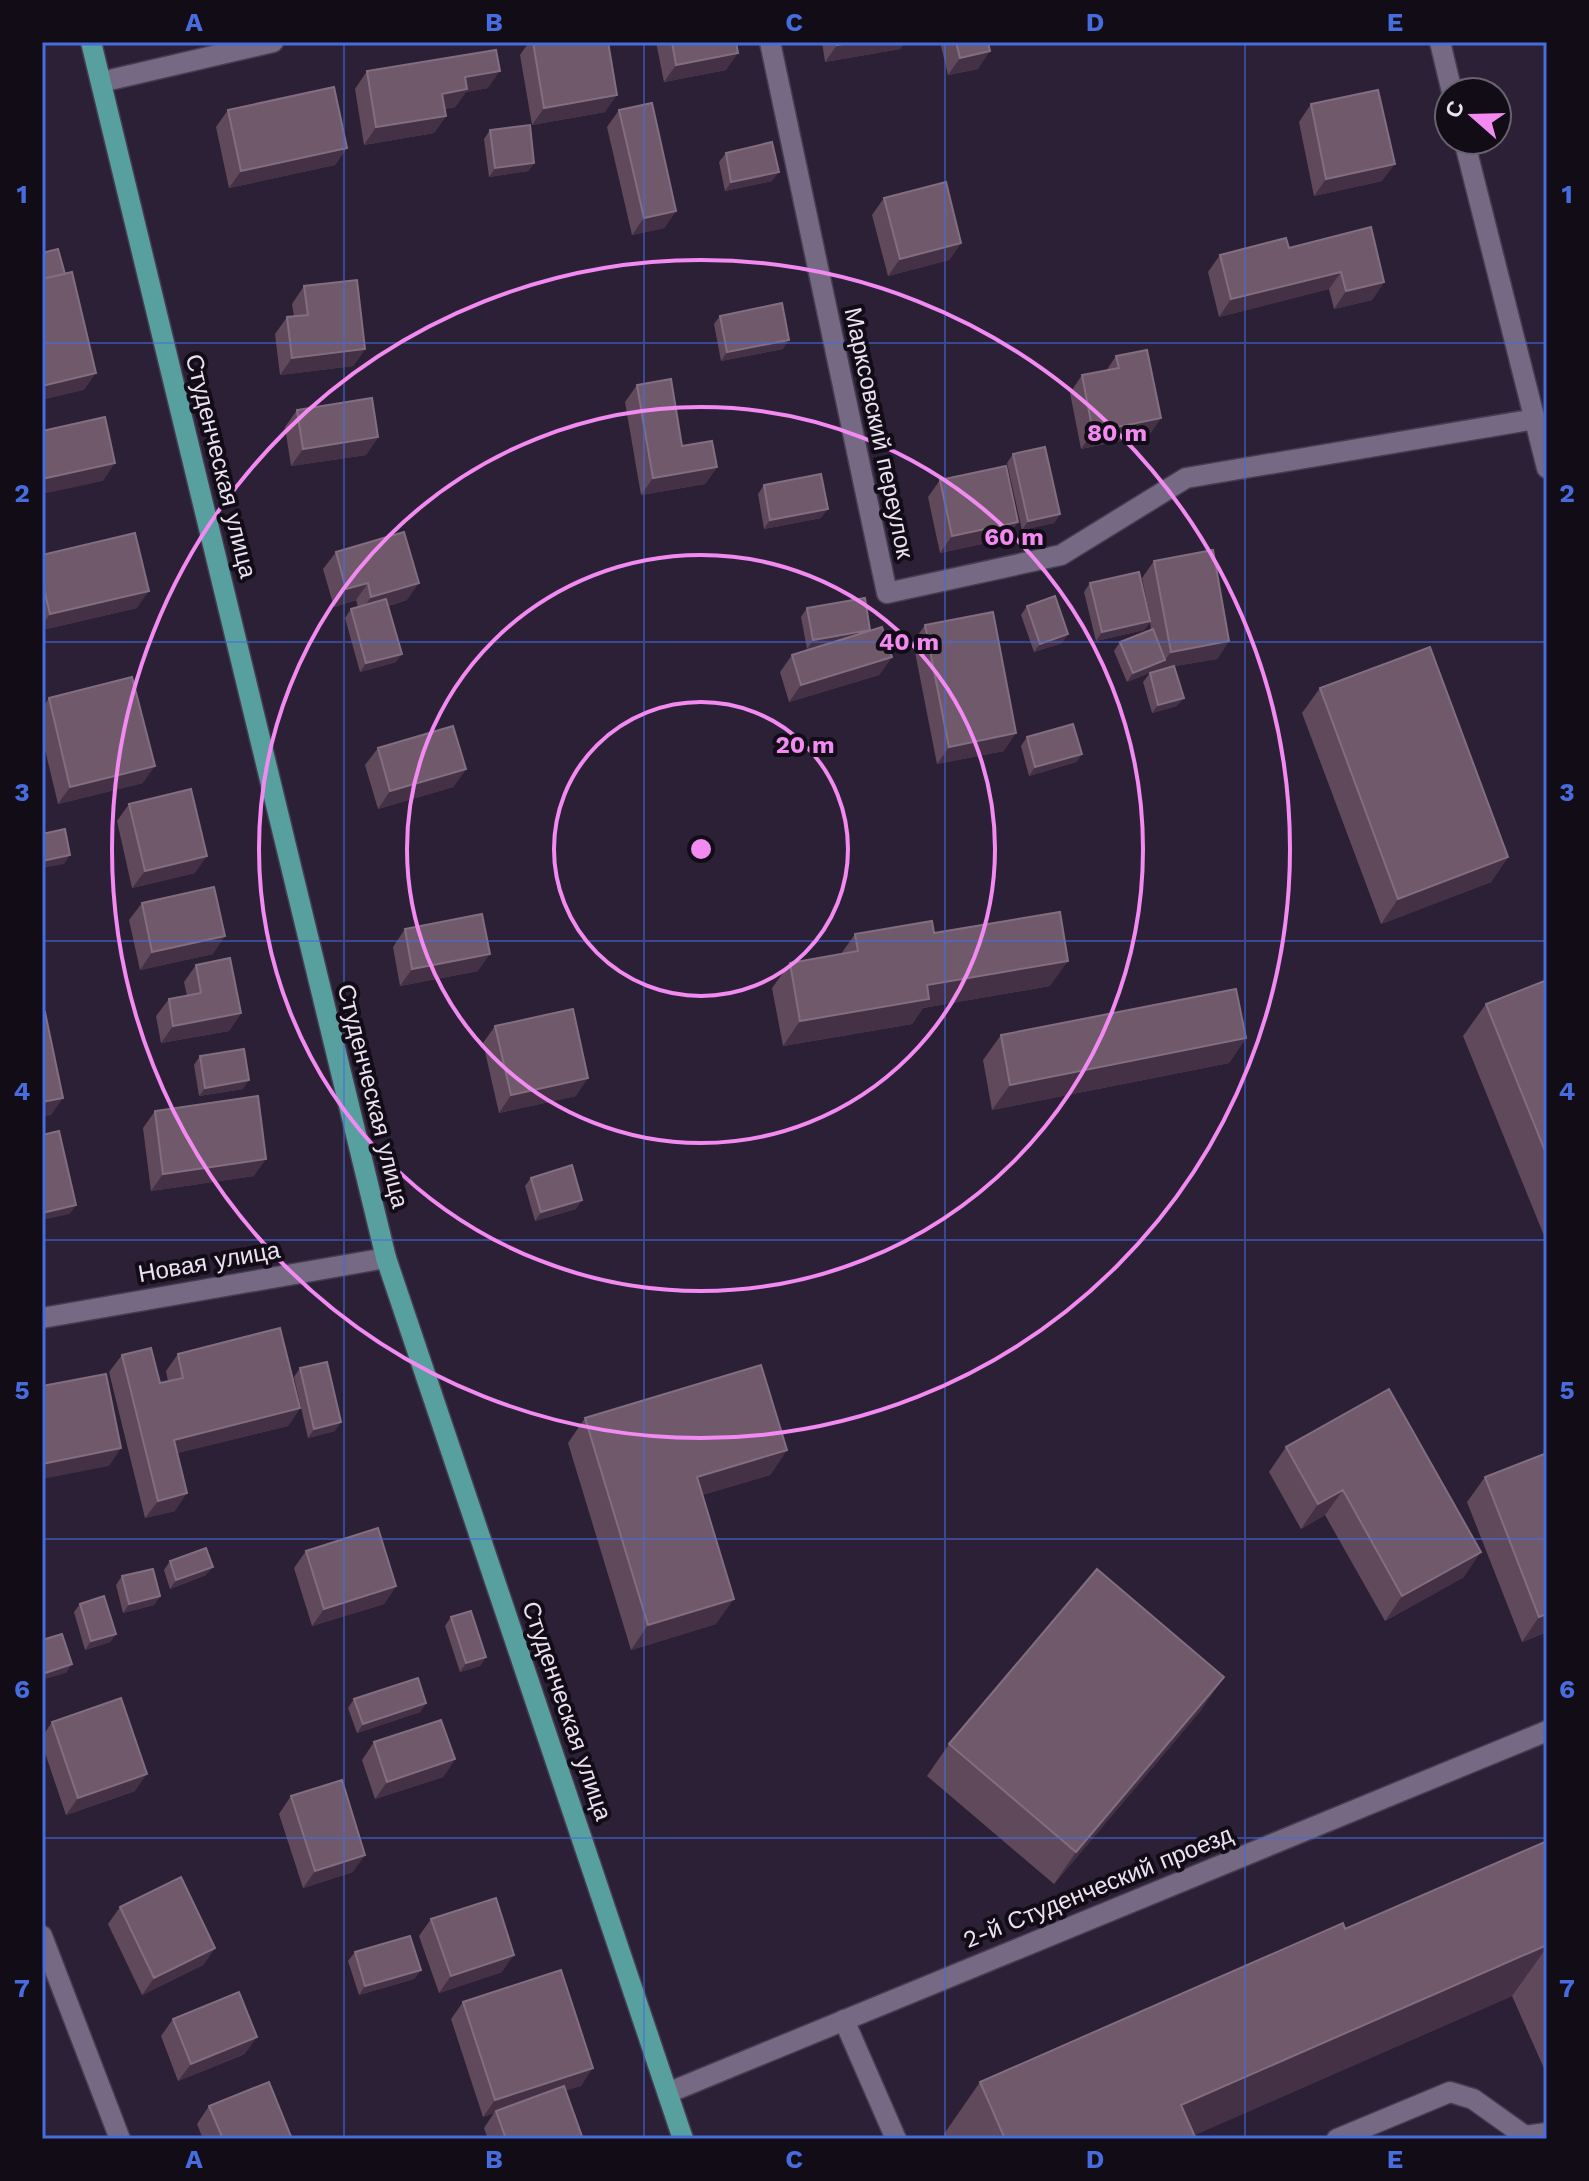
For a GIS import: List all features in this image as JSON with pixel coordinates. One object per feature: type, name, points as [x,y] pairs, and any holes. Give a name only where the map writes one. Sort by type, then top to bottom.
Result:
[{"type":"main road","name":"Студенческая улица","points":[[91,42],[386,1258],[670,2092],[683,2139]]},
{"type":"street","points":[[101,82],[273,42]]},
{"type":"street","name":"Марксовский переулок","points":[[770,42],[887,593],[1061,555],[1186,478],[1535,419]]},
{"type":"street","points":[[1440,42],[1448,76]]},
{"type":"street","points":[[1468,156],[1547,468]]},
{"type":"street","name":"Новая улица","points":[[42,1318],[386,1258]]},
{"type":"street","name":"2-й Студенческий проезд","points":[[670,2092],[1547,1731]]},
{"type":"street","points":[[42,1936],[120,2139]]},
{"type":"street","points":[[844,2020],[896,2139]]},
{"type":"street","points":[[1337,2139],[1450,2092],[1473,2099],[1525,2136],[1547,2133]]},
{"type":"building","points":[[533,42],[608,42],[617,95],[544,108]]},
{"type":"building","points":[[672,42],[736,42],[738,53],[676,65]]},
{"type":"building","points":[[956,42],[988,42],[990,51],[960,58]]},
{"type":"building","points":[[496,50],[500,71],[465,77],[467,89],[442,94],[446,116],[376,127],[367,71]]},
{"type":"building","points":[[334,87],[347,148],[241,171],[228,110]]},
{"type":"building","points":[[1378,90],[1395,164],[1326,179],[1311,104]]},
{"type":"building","points":[[652,103],[676,211],[644,218],[619,110]]},
{"type":"building","points":[[530,125],[534,163],[495,168],[490,130]]},
{"type":"building","points":[[772,142],[779,172],[731,182],[726,153]]},
{"type":"building","points":[[946,182],[961,243],[900,259],[884,198]]},
{"type":"building","points":[[1371,227],[1384,282],[1346,291],[1341,272],[1231,299],[1220,255],[1286,238],[1289,248]]},
{"type":"building","points":[[58,249],[65,274],[42,279],[42,253]]},
{"type":"building","points":[[72,272],[96,373],[42,386],[42,279]]},
{"type":"building","points":[[357,280],[365,349],[292,358],[287,317],[308,315],[304,286]]},
{"type":"building","points":[[782,303],[789,340],[727,352],[720,316]]},
{"type":"building","points":[[1147,350],[1161,418],[1093,432],[1082,375],[1119,368],[1116,356]]},
{"type":"building","points":[[671,379],[682,446],[712,441],[717,467],[653,478],[637,385]]},
{"type":"building","points":[[372,398],[378,437],[303,449],[297,410]]},
{"type":"building","points":[[105,417],[115,463],[42,479],[42,431]]},
{"type":"building","points":[[1045,447],[1060,514],[1028,521],[1013,454]]},
{"type":"building","points":[[1006,466],[1018,522],[952,536],[940,480]]},
{"type":"building","points":[[821,474],[828,509],[770,520],[764,485]]},
{"type":"building","points":[[404,532],[419,583],[371,597],[368,583],[346,589],[336,552]]},
{"type":"building","points":[[135,533],[149,591],[50,614],[42,581],[42,555]]},
{"type":"building","points":[[1213,550],[1229,641],[1171,652],[1154,561]]},
{"type":"building","points":[[1139,572],[1150,621],[1102,632],[1090,583]]},
{"type":"building","points":[[1055,596],[1068,634],[1040,644],[1027,606]]},
{"type":"building","points":[[865,598],[870,630],[813,640],[807,608]]},
{"type":"building","points":[[386,599],[402,654],[366,663],[351,609]]},
{"type":"building","points":[[993,612],[1016,733],[949,747],[925,625]]},
{"type":"building","points":[[882,627],[892,657],[801,685],[792,655]]},
{"type":"building","points":[[1153,629],[1165,660],[1133,673],[1120,642]]},
{"type":"building","points":[[1430,647],[1508,857],[1398,899],[1320,688]]},
{"type":"building","points":[[1174,666],[1184,698],[1158,705],[1150,673]]},
{"type":"building","points":[[132,677],[155,766],[70,787],[49,698]]},
{"type":"building","points":[[1073,724],[1082,754],[1035,767],[1027,737]]},
{"type":"building","points":[[453,726],[466,769],[390,791],[378,748]]},
{"type":"building","points":[[191,789],[207,856],[145,871],[129,804]]},
{"type":"building","points":[[65,829],[70,855],[42,861],[42,834]]},
{"type":"building","points":[[214,887],[225,936],[152,952],[142,903]]},
{"type":"building","points":[[1060,912],[1068,961],[927,985],[929,999],[800,1021],[790,963],[858,951],[855,934],[932,921],[934,933]]},
{"type":"building","points":[[482,914],[490,954],[412,969],[405,929]]},
{"type":"building","points":[[230,958],[241,1013],[173,1026],[169,999],[201,993],[196,965]]},
{"type":"building","points":[[1547,980],[1547,1156],[1486,1004]]},
{"type":"building","points":[[1236,989],[1246,1038],[1010,1085],[1001,1035]]},
{"type":"building","points":[[573,1009],[588,1078],[511,1095],[495,1026]]},
{"type":"building","points":[[45,1012],[63,1098],[42,1102],[42,1013]]},
{"type":"building","points":[[244,1049],[249,1080],[205,1088],[200,1056]]},
{"type":"building","points":[[258,1096],[266,1159],[163,1174],[155,1111]]},
{"type":"building","points":[[59,1131],[76,1205],[42,1213],[42,1135]]},
{"type":"building","points":[[572,1165],[582,1200],[541,1212],[531,1178]]},
{"type":"building","points":[[280,1328],[300,1408],[174,1440],[187,1493],[158,1501],[122,1355],[151,1348],[160,1383],[183,1378],[178,1354]]},
{"type":"building","points":[[327,1362],[341,1422],[314,1429],[300,1368]]},
{"type":"building","points":[[761,1365],[787,1450],[697,1477],[734,1599],[648,1625],[585,1418]]},
{"type":"building","points":[[106,1374],[121,1448],[42,1464],[42,1386]]},
{"type":"building","points":[[1389,1389],[1481,1552],[1402,1596],[1343,1490],[1318,1504],[1286,1447]]},
{"type":"building","points":[[1547,1453],[1547,1614],[1539,1617],[1485,1477]]},
{"type":"building","points":[[378,1528],[396,1586],[324,1609],[306,1551]]},
{"type":"building","points":[[206,1548],[213,1567],[176,1580],[170,1561]]},
{"type":"building","points":[[153,1569],[160,1596],[129,1604],[122,1576]]},
{"type":"building","points":[[1097,1569],[1224,1677],[1076,1852],[949,1744]]},
{"type":"building","points":[[104,1596],[116,1634],[91,1641],[80,1604]]},
{"type":"building","points":[[471,1611],[486,1657],[466,1663],[451,1617]]},
{"type":"building","points":[[62,1634],[72,1664],[42,1674],[42,1640]]},
{"type":"building","points":[[418,1678],[426,1703],[363,1724],[354,1699]]},
{"type":"building","points":[[121,1698],[147,1774],[78,1798],[52,1722]]},
{"type":"building","points":[[441,1720],[455,1759],[387,1782],[374,1742]]},
{"type":"building","points":[[342,1780],[365,1855],[315,1871],[291,1796]]},
{"type":"building","points":[[1547,1841],[1547,1945],[1181,2105],[1196,2139],[1005,2139],[980,2082],[1343,1923],[1345,1929]]},
{"type":"building","points":[[181,1877],[215,1948],[154,1978],[120,1907]]},
{"type":"building","points":[[496,1898],[514,1955],[451,1976],[431,1919]]},
{"type":"building","points":[[410,1936],[421,1970],[365,1986],[355,1952]]},
{"type":"building","points":[[561,1970],[593,2068],[495,2100],[463,2002]]},
{"type":"building","points":[[239,1992],[257,2037],[191,2064],[173,2019]]},
{"type":"building","points":[[269,2082],[292,2139],[223,2139],[209,2106]]},
{"type":"building","points":[[564,2086],[583,2139],[506,2139],[496,2111]]}]
